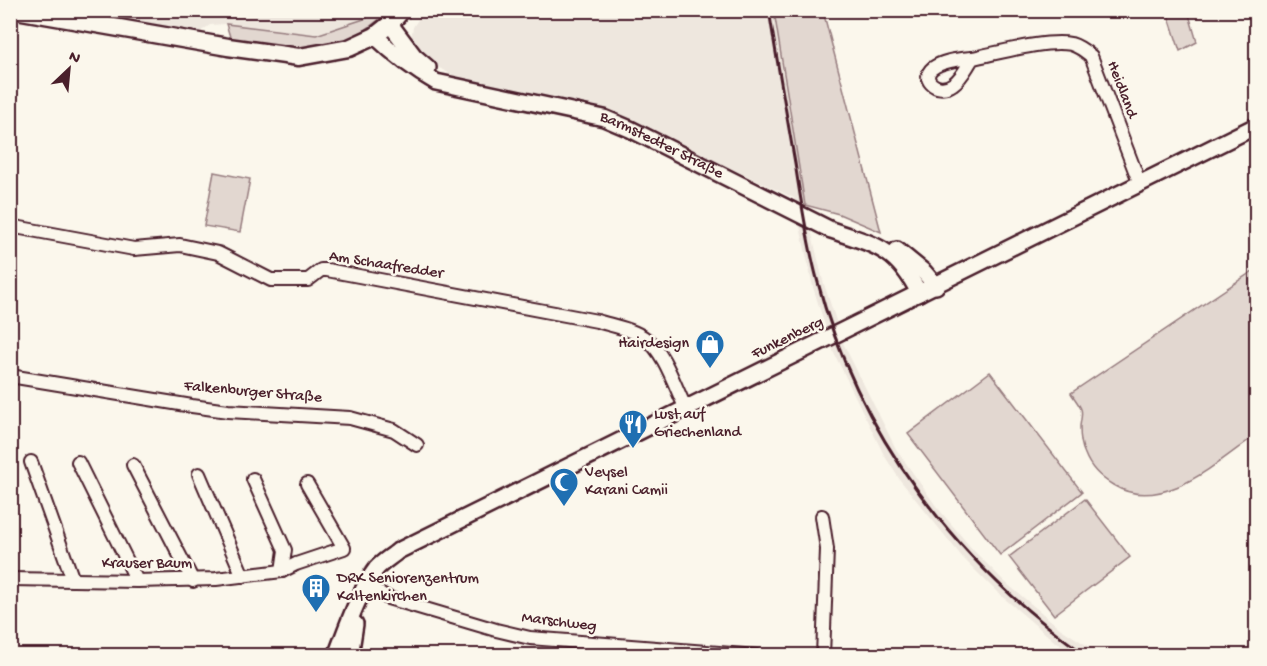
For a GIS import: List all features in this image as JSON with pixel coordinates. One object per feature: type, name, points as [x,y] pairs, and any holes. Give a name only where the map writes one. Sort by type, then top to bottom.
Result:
[{"type":"main road","points":[[16,10],[299,57],[349,48],[375,36],[402,10]]},
{"type":"street","name":"Barmstedter Straße","points":[[390,24],[414,56],[455,87]]},
{"type":"street","name":"Barmstedter Straße","points":[[375,36],[394,54],[436,82],[604,118],[621,125],[831,230],[855,238],[893,256],[905,269],[919,293]]},
{"type":"street","name":"Heidland","points":[[972,58],[1055,43],[1070,44],[1086,52],[1090,56],[1140,184]]},
{"type":"street","name":"Funkenberg","points":[[336,656],[352,613],[366,585],[377,568],[398,551],[1257,126]]},
{"type":"street","name":"Am Schaafredder","points":[[10,226],[134,249],[180,245],[218,253],[271,280],[308,280],[321,270],[327,270],[597,321],[640,334],[648,340],[659,353],[686,409]]},
{"type":"street","name":"Barmstedter Straße","points":[[855,238],[881,243],[905,255],[936,286]]},
{"type":"street","name":"Falkenburger Straße","points":[[10,376],[228,411],[350,418],[394,430],[417,445]]},
{"type":"street","points":[[31,462],[72,580]]},
{"type":"street","points":[[78,462],[137,581]]},
{"type":"street","points":[[133,465],[193,581]]},
{"type":"street","points":[[198,474],[243,576]]},
{"type":"street","points":[[253,480],[285,550],[282,572]]},
{"type":"street","name":"Krauser Baum","points":[[10,579],[193,581],[282,572],[296,564],[344,548],[307,484]]},
{"type":"street","points":[[822,516],[827,549],[823,656]]},
{"type":"street","name":"Marschweg","points":[[366,585],[388,597],[495,630],[530,638],[757,656]]},
{"type":"street","name":"Funkenberg","points":[[350,656],[357,606]]},
{"type":"shaded area","points":[[495,10],[774,11],[805,205],[823,281],[844,345],[896,449],[936,506],[973,550],[1006,583],[1061,629],[1102,655],[1077,655],[1053,640],[998,593],[963,558],[900,480],[884,455],[833,351],[813,287],[794,198],[607,110],[463,81],[432,64],[411,39],[413,27],[424,11],[444,11],[452,16],[486,14]]},
{"type":"shaded area","points":[[76,11],[374,11],[367,18],[316,35],[226,24],[210,25],[200,32]]},
{"type":"shaded area","points":[[373,11],[390,11],[356,36],[327,46],[278,46],[231,40],[226,24],[316,35],[367,18]]},
{"type":"shaded area","points":[[774,11],[823,11],[881,232],[839,214],[805,205]]},
{"type":"shaded area","points":[[1167,11],[1188,11],[1197,42],[1180,51]]},
{"type":"shaded area","points":[[214,172],[250,179],[240,232],[204,226]]},
{"type":"shaded area","points":[[1256,269],[1256,435],[1207,471],[1169,489],[1151,494],[1132,493],[1113,485],[1100,476],[1084,451],[1080,434],[1082,411],[1071,393]]},
{"type":"shaded area","points":[[990,372],[1082,492],[1000,555],[908,434]]},
{"type":"shaded area","points":[[1085,499],[1130,557],[1054,615],[1009,557]]},
{"type":"railway","points":[[769,10],[813,265],[835,336],[858,390],[886,442],[918,492],[955,538],[1040,620],[1087,656]]},
{"type":"place","name":"Hairdesign","points":[[710,370]]},
{"type":"place","name":"Lust auf Griechenland","points":[[633,450]]},
{"type":"place","name":"Veysel Karani Camii","points":[[564,508]]},
{"type":"place","name":"DRK Seniorenzentrum Kaltenkirchen","points":[[316,614]]}]
